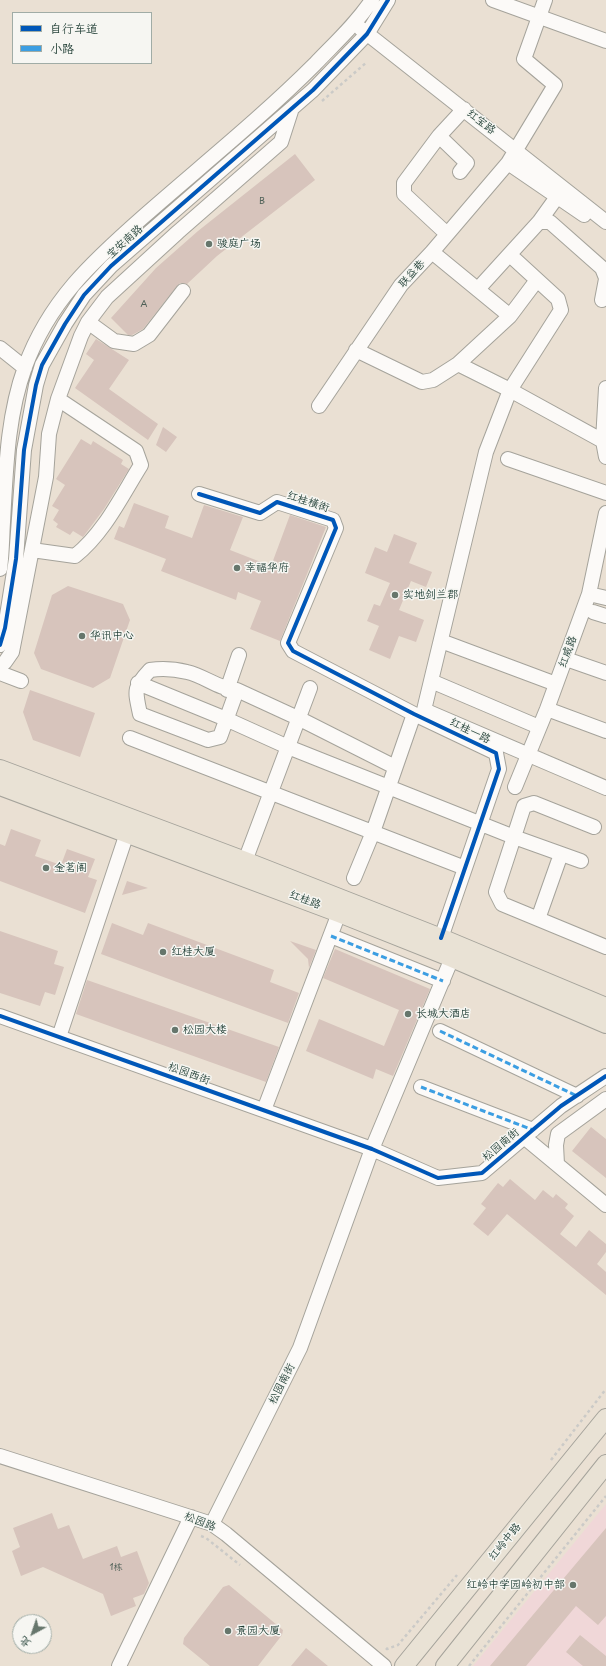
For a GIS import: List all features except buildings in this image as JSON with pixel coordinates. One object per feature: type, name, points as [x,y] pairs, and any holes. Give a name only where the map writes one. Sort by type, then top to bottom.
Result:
[{"type":"main road","name":"红桂路","points":[[0,769],[245,861],[605,1004]]},
{"type":"main road","name":"红桂路","points":[[0,786],[339,913],[452,958],[606,1024]]},
{"type":"main road","name":"红岭中路","points":[[404,1666],[606,1418]]},
{"type":"main road","points":[[445,1666],[606,1464]]},
{"type":"street","name":"宝安南路","points":[[0,569],[7,452],[12,416],[25,368],[32,349],[67,291],[82,273],[125,233],[287,91],[355,24],[372,0]]},
{"type":"street","name":"宝安南路","points":[[0,645],[5,628],[16,559],[24,450],[36,385],[42,365],[56,339],[84,295],[111,266],[291,111],[313,90],[367,34],[388,0]]},
{"type":"street","points":[[493,0],[606,41]]},
{"type":"street","points":[[539,16],[545,0]]},
{"type":"street","name":"联益巷","points":[[319,406],[401,285],[432,252],[508,163],[555,85],[524,59],[539,16]]},
{"type":"street","name":"红宝路","points":[[355,24],[606,222]]},
{"type":"street","points":[[447,234],[404,194],[404,183],[439,136],[464,109]]},
{"type":"street","points":[[0,666],[12,652],[46,476],[49,434],[58,399],[81,336],[88,322],[107,297],[281,142],[291,111]]},
{"type":"street","points":[[439,136],[467,163],[460,172]]},
{"type":"street","points":[[508,163],[606,230]]},
{"type":"street","points":[[478,289],[539,222],[557,197]]},
{"type":"street","points":[[539,222],[550,222],[602,268],[606,278],[602,300]]},
{"type":"street","points":[[432,252],[510,316]]},
{"type":"street","points":[[510,255],[558,299],[561,310],[510,390],[486,452],[424,710],[606,788]]},
{"type":"street","points":[[356,350],[422,382],[433,380],[458,364],[510,316],[537,280]]},
{"type":"street","points":[[88,322],[114,341],[134,344],[149,335],[183,291]]},
{"type":"street","points":[[78,304],[81,336]]},
{"type":"street","points":[[0,348],[25,368]]},
{"type":"street","points":[[458,364],[510,390],[603,441]]},
{"type":"street","points":[[606,388],[603,441],[606,457]]},
{"type":"street","points":[[32,550],[75,556],[89,545],[109,517],[140,465],[136,451],[58,399]]},
{"type":"street","points":[[508,459],[606,494]]},
{"type":"street","name":"红桂横街","points":[[198,494],[260,512],[277,502],[333,520],[336,528],[288,643],[293,652],[306,658]]},
{"type":"street","name":"红威路","points":[[515,786],[548,709],[589,594],[605,520]]},
{"type":"street","points":[[589,594],[606,598]]},
{"type":"street","points":[[441,641],[556,684]]},
{"type":"street","points":[[240,655],[232,690],[226,719],[220,737],[208,740],[140,714],[137,696],[138,683],[150,670],[163,668],[188,672],[232,690],[300,718],[395,766]]},
{"type":"street","name":"红桂一路","points":[[306,658],[414,714],[496,753],[499,769],[441,938]]},
{"type":"street","points":[[566,659],[606,673]]},
{"type":"street","points":[[0,674],[21,681]]},
{"type":"street","points":[[431,681],[539,727]]},
{"type":"street","points":[[138,683],[226,719],[288,747],[480,822],[514,837],[581,861]]},
{"type":"street","points":[[245,861],[310,688]]},
{"type":"street","points":[[548,709],[606,731]]},
{"type":"street","points":[[354,878],[373,832],[414,714]]},
{"type":"street","points":[[130,738],[465,868]]},
{"type":"street","points":[[594,827],[534,803],[524,806],[496,892],[502,904],[606,947]]},
{"type":"street","points":[[59,1037],[127,833]]},
{"type":"street","points":[[538,919],[561,854]]},
{"type":"street","points":[[264,1110],[339,913]]},
{"type":"street","points":[[331,936],[443,981]]},
{"type":"street","name":"松园南街","points":[[212,1524],[300,1348],[372,1149],[452,958]]},
{"type":"street","name":"松园西街","points":[[0,1016],[372,1149]]},
{"type":"street","points":[[440,1031],[577,1096]]},
{"type":"street","points":[[556,1164],[556,1145],[558,1134],[606,1099],[601,1080]]},
{"type":"street","name":"松园南街","points":[[372,1149],[438,1178],[482,1173],[561,1106],[601,1080]]},
{"type":"street","points":[[421,1087],[528,1134],[556,1164],[606,1204]]},
{"type":"street","name":"松园路","points":[[0,1456],[212,1524],[226,1534],[384,1666]]},
{"type":"street","points":[[119,1666],[191,1517]]},
{"type":"path","points":[[318,104],[367,62]]},
{"type":"path","points":[[546,1466],[606,1389]]},
{"type":"path","points":[[469,1666],[606,1496]]},
{"type":"path","points":[[199,1535],[206,1538],[244,1568]]},
{"type":"path","points":[[387,1649],[398,1645],[459,1572]]},
{"type":"shaded area","name":"红岭中学园岭初中部","points":[[606,1504],[606,1666],[473,1666]]},
{"type":"marked path","points":[[331,936],[443,981]]},
{"type":"marked path","points":[[440,1031],[577,1096]]},
{"type":"marked path","points":[[421,1087],[533,1130]]},
{"type":"cycle path","points":[[0,645],[5,628],[16,559],[24,450],[36,385],[42,365],[65,324],[84,295],[111,266],[313,90],[367,34],[388,0]]},
{"type":"cycle path","points":[[199,494],[260,513],[277,502],[333,520],[336,528],[288,643],[293,651],[414,714],[496,753],[499,769],[441,938]]},
{"type":"cycle path","points":[[0,1016],[372,1149],[438,1178],[482,1173],[561,1106],[606,1076]]},
{"type":"place","name":"骏庭广场","points":[[209,244]]},
{"type":"place","name":"幸福华府","points":[[237,568]]},
{"type":"place","name":"实地剑兰郡","points":[[395,595]]},
{"type":"place","name":"华讯中心","points":[[82,636]]},
{"type":"place","name":"金茗阁","points":[[46,868]]},
{"type":"place","name":"红桂大厦","points":[[163,952]]},
{"type":"place","name":"长城大酒店","points":[[408,1014]]},
{"type":"place","name":"松园大楼","points":[[175,1030]]},
{"type":"place","name":"红岭中学园岭初中部","points":[[573,1585]]},
{"type":"place","name":"景园大厦","points":[[228,1631]]}]
